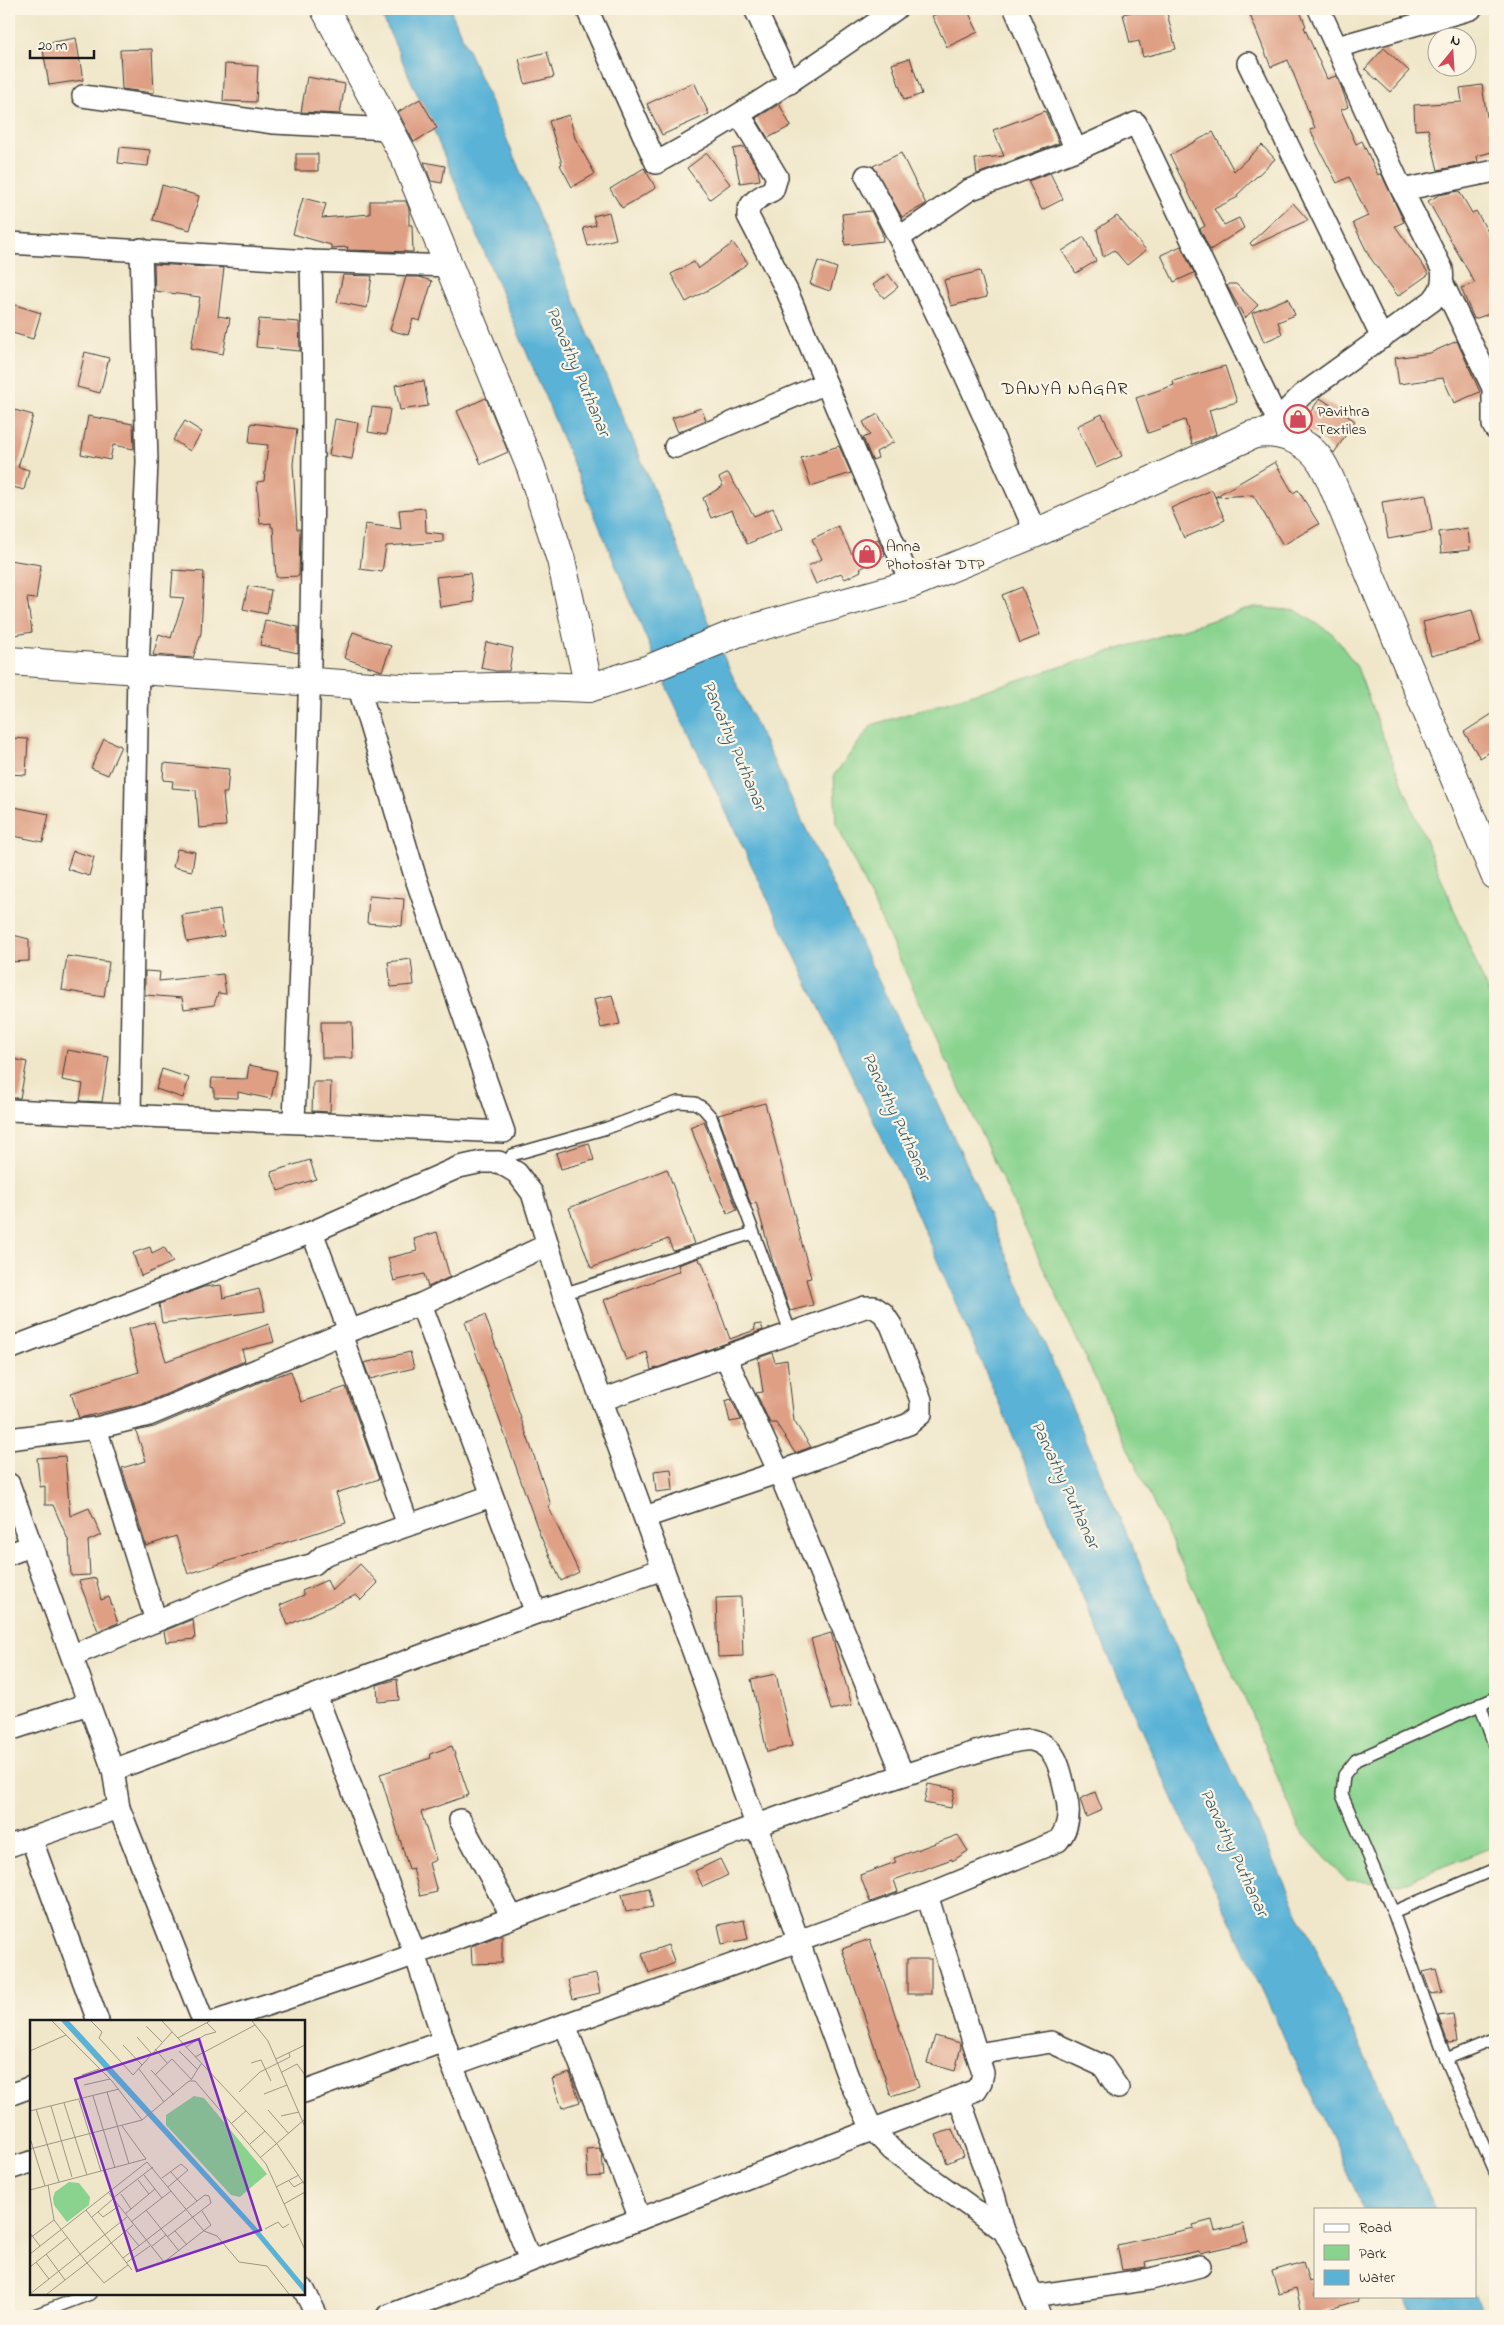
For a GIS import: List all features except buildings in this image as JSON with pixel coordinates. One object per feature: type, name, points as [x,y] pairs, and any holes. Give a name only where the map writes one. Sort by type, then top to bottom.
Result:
[{"type":"main road","points":[[325,9],[405,158],[531,468],[561,560],[589,688]]},
{"type":"main road","points":[[9,661],[416,689],[540,686],[589,688],[649,669],[737,633],[911,584],[1036,533],[1271,425],[1310,450],[1321,461],[1334,488],[1495,875]]},
{"type":"street","points":[[587,9],[656,163],[712,132],[790,83],[896,9]]},
{"type":"street","points":[[755,9],[790,83]]},
{"type":"street","points":[[1014,9],[1076,150]]},
{"type":"street","points":[[1319,9],[1402,190],[1442,269],[1443,284],[1493,388],[1493,425],[1495,429]]},
{"type":"street","points":[[1337,46],[1471,9]]},
{"type":"street","points":[[1248,63],[1382,338]]},
{"type":"street","points":[[82,96],[274,123],[390,129]]},
{"type":"street","points":[[740,115],[777,177],[773,190],[751,204],[747,210],[748,216],[787,291],[911,584]]},
{"type":"street","points":[[900,237],[969,190],[1076,150],[1136,123],[1271,425],[1302,395],[1432,301],[1439,294],[1443,284]]},
{"type":"street","points":[[1402,190],[1495,170]]},
{"type":"street","points":[[866,176],[900,237],[948,335],[1036,533]]},
{"type":"street","points":[[9,243],[141,249],[311,261],[448,266]]},
{"type":"street","points":[[130,1115],[138,670],[147,462],[141,249]]},
{"type":"street","points":[[294,1121],[311,682],[314,407],[311,261]]},
{"type":"street","points":[[675,448],[826,383]]},
{"type":"street","points":[[9,1110],[294,1121],[504,1132],[415,876],[358,685]]},
{"type":"street","points":[[9,1346],[312,1232],[459,1167],[482,1162],[515,1164],[532,1193],[563,1294],[848,2077],[872,2129],[892,2150],[1004,2231]]},
{"type":"street","points":[[312,1232],[408,1525]]},
{"type":"street","points":[[9,1439],[96,1428],[149,1415],[345,1333],[421,1304],[547,1245]]},
{"type":"street","points":[[421,1304],[536,1614]]},
{"type":"street","points":[[602,1400],[726,1358],[865,1307],[874,1308],[883,1313],[890,1325],[921,1400],[921,1414],[909,1424],[779,1472],[644,1517]]},
{"type":"street","points":[[726,1358],[779,1472],[904,1775]]},
{"type":"street","points":[[96,1428],[156,1621]]},
{"type":"street","points":[[9,1484],[73,1655],[88,1704],[113,1770],[119,1808],[203,2020]]},
{"type":"street","points":[[73,1655],[256,1580],[314,1564],[324,1555],[491,1496]]},
{"type":"street","points":[[9,1554],[31,1546]]},
{"type":"street","points":[[113,1770],[663,1569]]},
{"type":"street","points":[[316,1695],[415,1954],[452,2065],[530,2260]]},
{"type":"street","points":[[9,1730],[88,1704]]},
{"type":"street","points":[[220,2020],[415,1954],[756,1824],[904,1775],[1023,1739],[1034,1740],[1052,1752],[1059,1766],[1068,1802],[1065,1833],[1058,1841],[926,1895],[452,2065]]},
{"type":"street","points":[[9,1846],[119,1808]]},
{"type":"street","points":[[460,1820],[512,1918]]},
{"type":"street","points":[[31,1838],[98,2020]]},
{"type":"street","points":[[387,2316],[976,2090],[981,2082],[983,2073],[926,1895]]},
{"type":"street","points":[[564,2025],[640,2219]]},
{"type":"street","points":[[305,2092],[444,2041]]},
{"type":"street","points":[[977,2054],[1051,2042],[1103,2066],[1118,2088]]},
{"type":"street","points":[[9,2095],[30,2087]]},
{"type":"street","points":[[959,2098],[994,2195],[1004,2231],[1014,2250],[1040,2316]]},
{"type":"street","points":[[9,2169],[30,2162]]},
{"type":"street","points":[[1032,2296],[1151,2279],[1200,2266]]},
{"type":"street","points":[[305,2292],[317,2316]]},
{"type":"lane","points":[[515,1164],[678,1102],[695,1103],[704,1108],[711,1117],[791,1334]]},
{"type":"lane","points":[[563,1294],[754,1233]]},
{"type":"lane","points":[[1495,1698],[1356,1760],[1344,1775],[1342,1795],[1394,1912],[1446,2058],[1495,2172]]},
{"type":"lane","points":[[1480,1704],[1495,1748]]},
{"type":"lane","points":[[1394,1912],[1495,1869]]},
{"type":"lane","points":[[1446,2058],[1495,2040]]},
{"type":"lane","points":[[32,2316],[87,2295]]},
{"type":"green space","points":[[1255,607],[1297,611],[1333,634],[1357,667],[1381,732],[1495,1009],[1495,1846],[1399,1884],[1347,1881],[1299,1829],[1248,1706],[836,823],[834,775],[872,725]]},
{"type":"water","name":"Parvathy Puthanar","points":[[379,9],[450,9],[494,109],[726,662],[967,1165],[1191,1682],[1436,2208],[1364,2208],[1131,1708],[907,1191],[667,688],[435,134]]},
{"type":"water","points":[[1406,2298],[1476,2298],[1484,2316],[1413,2316]]},
{"type":"place","name":"Pavithra Textiles","points":[[1298,419]]},
{"type":"place","name":"Anna Photostat DTP","points":[[867,554]]},
{"type":"district","name":"DANYA NAGAR","points":[[1065,388]]}]
